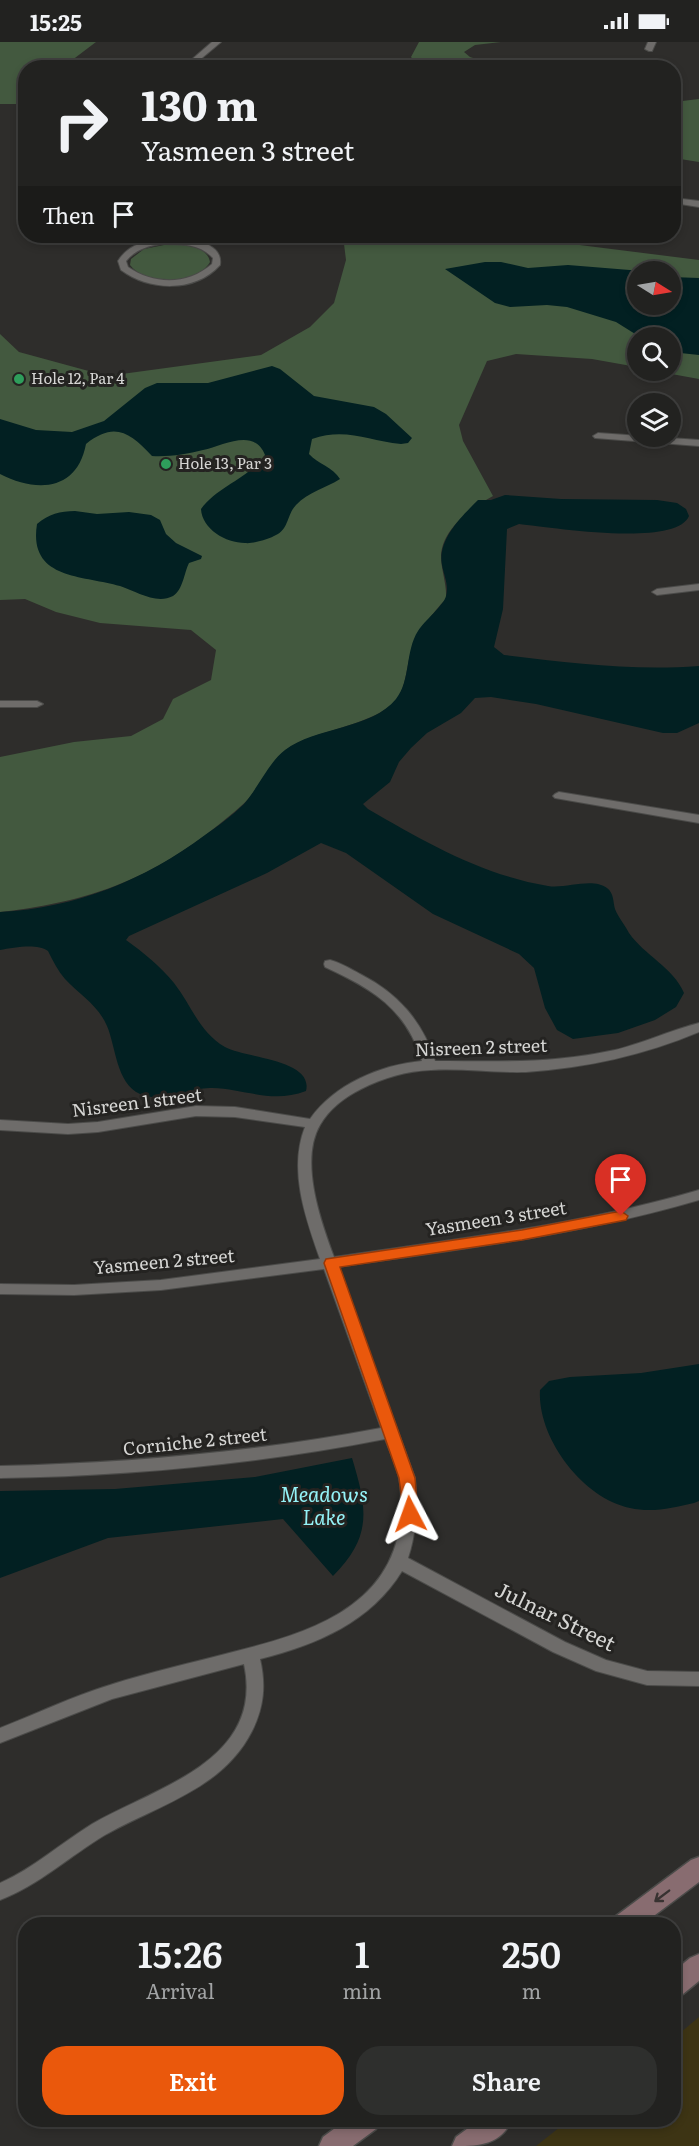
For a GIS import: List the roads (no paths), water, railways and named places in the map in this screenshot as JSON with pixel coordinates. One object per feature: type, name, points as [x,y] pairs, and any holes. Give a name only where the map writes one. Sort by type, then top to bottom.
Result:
[{"type":"main road","points":[[634,1917],[699,1868]]},
{"type":"main road","points":[[681,1980],[699,1966]]},
{"type":"main road","points":[[332,2146],[358,2127]]},
{"type":"main road","points":[[465,2146],[490,2127]]},
{"type":"street","points":[[195,60],[217,42]]},
{"type":"street","points":[[681,202],[699,204]]},
{"type":"street","points":[[147,243],[126,255],[122,261],[124,268],[141,279],[171,283],[201,277],[216,265],[217,258],[213,251],[204,246],[189,243]]},
{"type":"street","points":[[598,436],[699,443]]},
{"type":"street","points":[[657,592],[699,587]]},
{"type":"street","points":[[0,704],[37,704]]},
{"type":"street","points":[[559,796],[699,819]]},
{"type":"street","points":[[330,964],[364,980],[402,1009],[425,1044],[430,1065]]},
{"type":"street","name":"Nisreen 2 street","points":[[313,1124],[333,1102],[361,1083],[394,1070],[430,1065],[525,1067],[572,1063],[617,1054],[699,1027]]},
{"type":"street","name":"Nisreen 1 street","points":[[0,1125],[68,1129],[98,1127],[196,1112],[235,1112],[313,1124]]},
{"type":"street","points":[[0,1736],[110,1692],[292,1644],[345,1620],[368,1603],[386,1584],[400,1562],[409,1526],[410,1502],[407,1478],[331,1263],[316,1227],[307,1192],[306,1157],[313,1124]]},
{"type":"street","name":"Yasmeen 3 street","points":[[331,1263],[582,1225],[641,1212],[699,1195]]},
{"type":"street","name":"Yasmeen 2 street","points":[[0,1289],[74,1290],[161,1285],[331,1263]]},
{"type":"street","name":"Corniche 2 street","points":[[0,1472],[75,1471],[196,1463],[273,1454],[391,1432]]},
{"type":"street","name":"Julnar Street","points":[[400,1562],[593,1664],[634,1677],[676,1681],[699,1679]]},
{"type":"street","points":[[0,1892],[24,1882],[98,1831],[178,1792],[210,1772],[234,1747],[250,1717],[256,1686],[251,1656]]},
{"type":"water","points":[[485,262],[501,262],[528,268],[568,265],[627,270],[627,315],[681,315],[681,277],[699,278],[699,355],[681,353],[681,327],[627,327],[627,329],[616,322],[567,307],[547,305],[510,307],[495,303],[445,269]]},
{"type":"water","points":[[272,366],[280,369],[314,396],[374,407],[386,414],[412,438],[408,443],[401,444],[336,434],[312,439],[309,454],[333,471],[340,479],[301,501],[293,509],[283,529],[269,538],[248,543],[223,538],[210,529],[202,516],[201,509],[208,501],[250,470],[265,455],[260,447],[246,440],[237,440],[184,454],[152,456],[129,436],[114,432],[105,433],[86,444],[81,460],[74,471],[65,479],[54,484],[28,484],[0,474],[0,419],[36,430],[72,432],[104,421],[145,388],[157,383],[208,383]]},
{"type":"water","points":[[505,495],[561,499],[657,500],[677,503],[686,509],[689,516],[679,526],[661,531],[610,533],[519,524],[507,529],[503,609],[494,647],[504,655],[577,663],[650,668],[699,666],[699,723],[677,733],[663,733],[536,704],[491,697],[475,698],[461,713],[427,733],[411,748],[399,762],[390,782],[363,804],[433,845],[500,874],[548,886],[594,883],[607,888],[612,895],[616,912],[629,933],[679,984],[684,993],[676,1007],[655,1020],[618,1033],[573,1039],[557,1030],[545,1008],[534,968],[519,954],[433,914],[346,853],[321,843],[267,873],[129,936],[126,940],[169,977],[202,1026],[216,1041],[234,1051],[289,1066],[306,1080],[306,1091],[294,1095],[270,1096],[203,1088],[157,1097],[140,1094],[132,1089],[121,1073],[110,1034],[103,1019],[94,1006],[62,976],[48,951],[37,947],[0,950],[0,912],[56,905],[108,889],[134,878],[182,851],[240,808],[274,761],[285,750],[297,742],[358,722],[386,709],[401,691],[411,647],[418,631],[442,604],[446,596],[447,584],[441,556],[452,529],[478,500],[491,500]]},
{"type":"water","points":[[75,511],[97,514],[129,512],[151,515],[160,520],[166,534],[176,543],[202,556],[201,559],[189,563],[179,590],[173,596],[160,599],[120,586],[61,572],[41,556],[36,542],[37,524],[55,514]]},
{"type":"water","points":[[699,1364],[699,1501],[662,1509],[630,1508],[612,1502],[595,1492],[566,1463],[546,1427],[541,1408],[540,1390],[549,1381],[570,1377],[641,1373]]},
{"type":"water","name":"Meadows Lake","points":[[352,1458],[363,1507],[361,1534],[355,1548],[333,1576],[283,1519],[108,1538],[0,1578],[0,1491],[115,1489],[255,1477]]},
{"type":"place","name":"Hole 12, Par 4","points":[[19,379]]},
{"type":"place","name":"Hole 13, Par 3","points":[[166,464]]}]
